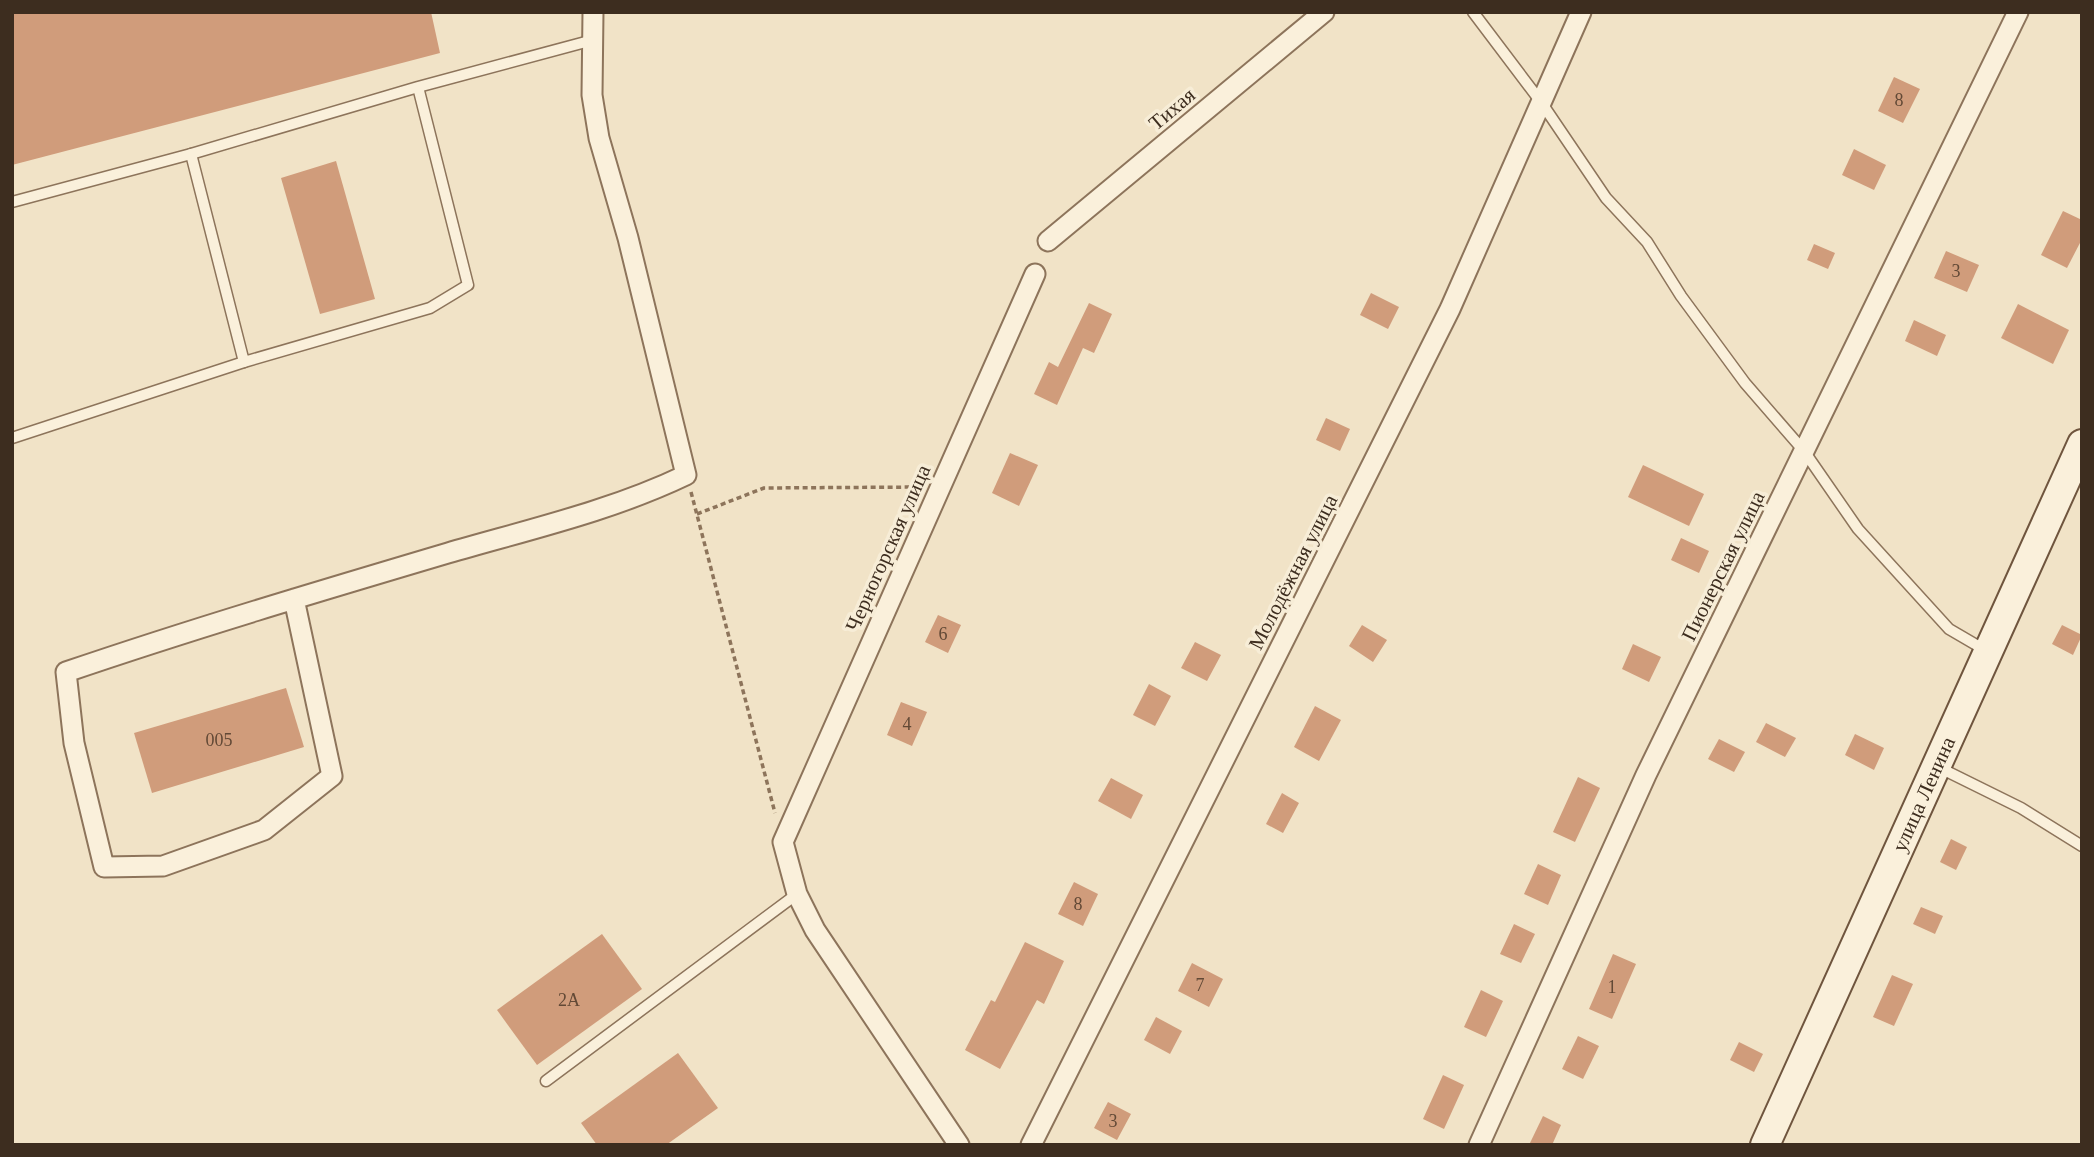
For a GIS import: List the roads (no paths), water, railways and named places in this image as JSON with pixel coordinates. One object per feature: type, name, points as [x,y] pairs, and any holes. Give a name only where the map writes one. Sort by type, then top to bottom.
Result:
[{"type":"street","points":[[294,598],[332,776],[264,830],[163,866],[104,867],[74,743],[66,672],[294,598],[608,506],[686,475],[628,238],[599,138],[592,95],[593,12]]},
{"type":"street","name":"Тихая","points":[[1048,241],[1324,12]]},
{"type":"street","name":"Молодёжная улица","points":[[1031,1145],[1450,309],[1581,12]]},
{"type":"street","name":"Пионерская улица","points":[[1479,1145],[1646,775],[2018,12]]},
{"type":"street","name":"Черногорская улица","points":[[797,894],[783,842],[1035,274]]},
{"type":"street","name":"улица Ленина","points":[[1765,1145],[1934,765],[1989,652],[2082,444]]},
{"type":"street","points":[[797,894],[815,930],[959,1145]]},
{"type":"lane","points":[[1473,12],[1541,102],[1606,198],[1647,242],[1681,296],[1745,383],[1804,451],[1858,529],[1950,629],[1989,652]]},
{"type":"lane","points":[[12,202],[593,40]]},
{"type":"lane","points":[[12,438],[244,362],[430,308],[468,285],[418,87]]},
{"type":"lane","points":[[191,154],[244,362]]},
{"type":"lane","points":[[1934,765],[2021,808],[2082,846]]},
{"type":"lane","points":[[546,1080],[797,894]]}]
